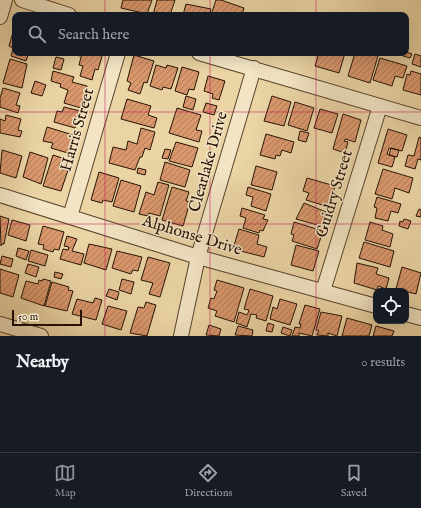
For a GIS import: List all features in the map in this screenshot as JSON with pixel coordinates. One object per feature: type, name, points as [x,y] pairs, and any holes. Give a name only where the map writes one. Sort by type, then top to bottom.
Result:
[{"type":"street","points":[[0,17],[5,0]]},
{"type":"street","points":[[22,0],[60,12]]},
{"type":"street","name":"Harris Street","points":[[70,217],[117,56]]},
{"type":"street","points":[[210,56],[421,118]]},
{"type":"street","name":"Clearlake Drive","points":[[181,336],[198,257],[254,68]]},
{"type":"street","name":"Guidry Street","points":[[323,291],[380,106]]},
{"type":"street","name":"Alphonse Drive","points":[[0,195],[198,257],[373,305]]},
{"type":"street","points":[[409,315],[421,318]]},
{"type":"street","points":[[0,324],[34,335]]},
{"type":"building","points":[[123,0],[152,0],[148,12],[138,12],[121,8]]},
{"type":"building","points":[[157,0],[175,0],[171,12],[154,12]]},
{"type":"building","points":[[216,0],[221,0],[244,8],[243,12],[212,12]]},
{"type":"building","points":[[186,4],[211,9],[210,12],[184,12]]},
{"type":"building","points":[[12,36],[12,48],[9,46]]},
{"type":"building","points":[[12,52],[12,56],[28,56],[26,61],[11,56]]},
{"type":"building","points":[[409,53],[412,54],[410,58],[403,56],[409,56]]},
{"type":"building","points":[[415,54],[421,56],[421,67],[412,64]]},
{"type":"building","points":[[81,56],[102,56],[98,70],[95,69],[92,80],[80,76],[83,66],[79,65]]},
{"type":"building","points":[[134,56],[154,61],[147,83],[144,82],[140,94],[128,90],[131,83],[127,81]]},
{"type":"building","points":[[318,56],[344,56],[339,73],[315,66]]},
{"type":"building","points":[[354,56],[378,56],[370,83],[348,76]]},
{"type":"building","points":[[56,57],[64,59],[61,70],[53,68]]},
{"type":"building","points":[[380,58],[407,66],[403,78],[395,76],[392,86],[373,80]]},
{"type":"building","points":[[10,59],[27,64],[22,88],[3,83]]},
{"type":"building","points":[[156,65],[166,68],[167,65],[178,68],[171,89],[163,87],[162,90],[150,86]]},
{"type":"building","points":[[182,67],[199,72],[194,90],[189,89],[187,95],[175,91]]},
{"type":"building","points":[[53,71],[74,77],[72,82],[87,86],[81,108],[64,103],[68,90],[60,87],[61,84],[51,81]]},
{"type":"building","points":[[411,71],[421,74],[421,95],[403,90],[407,74],[410,75]]},
{"type":"building","points":[[208,76],[225,81],[219,100],[212,98],[213,94],[204,91]]},
{"type":"building","points":[[35,81],[46,85],[42,96],[31,93]]},
{"type":"building","points":[[3,88],[20,93],[16,105],[20,106],[18,113],[0,107],[0,98]]},
{"type":"building","points":[[186,96],[196,99],[193,110],[183,107]]},
{"type":"building","points":[[272,96],[291,102],[284,126],[264,121]]},
{"type":"building","points":[[127,99],[151,106],[148,115],[157,118],[154,128],[121,119]]},
{"type":"building","points":[[295,102],[314,108],[307,131],[288,125]]},
{"type":"building","points":[[206,103],[217,106],[214,115],[203,112]]},
{"type":"building","points":[[64,107],[80,111],[75,128],[54,122],[57,111],[62,112]]},
{"type":"building","points":[[177,108],[201,115],[196,130],[202,131],[199,142],[169,133]]},
{"type":"building","points":[[320,109],[338,114],[332,133],[314,128]]},
{"type":"building","points":[[343,114],[361,120],[355,142],[345,139],[344,141],[348,142],[345,153],[333,149]]},
{"type":"building","points":[[6,115],[21,119],[18,130],[22,131],[20,137],[0,133],[0,119],[5,121]]},
{"type":"building","points":[[47,127],[73,135],[68,153],[51,148],[53,143],[43,141]]},
{"type":"building","points":[[141,128],[155,132],[150,150],[145,148],[135,170],[109,163],[113,147],[126,150],[128,141],[137,144]]},
{"type":"building","points":[[388,129],[407,135],[402,151],[389,148],[387,154],[395,157],[392,167],[378,163]]},
{"type":"building","points":[[300,131],[309,133],[306,142],[298,140]]},
{"type":"building","points":[[266,134],[294,142],[291,153],[282,150],[280,156],[276,155],[275,159],[260,155]]},
{"type":"building","points":[[419,137],[421,138],[421,160],[418,159],[415,169],[405,166],[408,155],[414,156]]},
{"type":"building","points":[[176,142],[198,148],[192,167],[169,161]]},
{"type":"building","points":[[391,148],[399,150],[397,157],[389,155]]},
{"type":"building","points":[[165,149],[171,150],[168,159],[162,158]]},
{"type":"building","points":[[2,150],[22,156],[16,178],[0,173]]},
{"type":"building","points":[[30,152],[48,158],[41,184],[23,177]]},
{"type":"building","points":[[53,155],[62,158],[59,168],[68,170],[61,191],[43,186]]},
{"type":"building","points":[[165,162],[190,170],[185,187],[160,180]]},
{"type":"building","points":[[256,166],[277,172],[272,190],[251,185]]},
{"type":"building","points":[[138,168],[146,170],[145,175],[137,173]]},
{"type":"building","points":[[383,169],[413,178],[409,193],[395,188],[392,199],[375,194]]},
{"type":"building","points":[[99,172],[119,178],[112,202],[103,200],[102,203],[91,200]]},
{"type":"building","points":[[307,178],[335,186],[329,207],[306,200],[309,193],[303,191]]},
{"type":"building","points":[[121,180],[141,186],[134,212],[113,206]]},
{"type":"building","points":[[158,182],[169,185],[160,216],[149,213],[148,216],[139,214],[146,192],[154,195]]},
{"type":"building","points":[[172,187],[189,192],[186,201],[190,202],[183,226],[162,220]]},
{"type":"building","points":[[248,187],[271,194],[266,211],[251,206],[253,197],[246,195]]},
{"type":"building","points":[[377,197],[401,204],[398,213],[391,211],[388,221],[375,218],[377,208],[374,207]]},
{"type":"building","points":[[304,203],[326,212],[321,226],[296,219]]},
{"type":"building","points":[[242,208],[265,215],[263,219],[268,220],[263,231],[260,230],[259,233],[243,228],[246,218],[240,216]]},
{"type":"building","points":[[419,209],[421,210],[421,217],[416,216]]},
{"type":"building","points":[[0,216],[9,219],[4,244],[1,246]]},
{"type":"building","points":[[404,219],[411,221],[408,229],[399,226],[400,221],[403,222]]},
{"type":"building","points":[[12,220],[30,225],[26,241],[8,235]]},
{"type":"building","points":[[294,222],[323,231],[317,249],[292,241],[294,235],[291,234]]},
{"type":"building","points":[[370,222],[383,226],[382,230],[393,234],[390,247],[365,240]]},
{"type":"building","points":[[43,226],[64,232],[59,250],[54,249],[53,252],[43,249],[44,245],[38,244]]},
{"type":"building","points":[[239,229],[259,235],[257,244],[267,247],[264,257],[233,249]]},
{"type":"building","points":[[67,236],[77,239],[72,251],[84,254],[81,265],[60,259],[63,249],[68,250],[69,247],[64,246]]},
{"type":"building","points":[[364,242],[394,251],[390,267],[359,258]]},
{"type":"building","points":[[89,244],[112,249],[106,270],[84,263]]},
{"type":"building","points":[[296,245],[319,251],[313,271],[291,265]]},
{"type":"building","points":[[18,248],[29,251],[26,260],[16,256]]},
{"type":"building","points":[[31,250],[48,255],[45,266],[28,261]]},
{"type":"building","points":[[117,251],[142,257],[138,271],[133,270],[131,274],[112,268]]},
{"type":"building","points":[[2,256],[13,259],[11,267],[0,264]]},
{"type":"building","points":[[148,257],[170,263],[160,297],[149,294],[153,283],[141,280]]},
{"type":"building","points":[[357,263],[378,268],[376,274],[389,278],[386,288],[378,286],[378,288],[373,289],[354,283]]},
{"type":"building","points":[[28,264],[39,267],[36,277],[25,273]]},
{"type":"building","points":[[402,267],[421,273],[416,294],[409,292],[409,288],[396,288]]},
{"type":"building","points":[[0,269],[19,275],[13,297],[0,293]]},
{"type":"building","points":[[55,272],[63,274],[61,279],[54,277]]},
{"type":"building","points":[[43,279],[51,281],[44,306],[21,298],[26,281],[38,284],[39,280],[42,281]]},
{"type":"building","points":[[122,279],[134,282],[131,294],[119,290]]},
{"type":"building","points":[[217,280],[244,288],[234,322],[215,316],[217,311],[208,308],[211,298],[214,299],[217,291],[214,290]]},
{"type":"building","points":[[52,282],[69,287],[68,290],[73,291],[67,311],[45,306]]},
{"type":"building","points":[[109,289],[119,292],[117,300],[106,296]]},
{"type":"building","points":[[250,289],[273,296],[266,321],[256,318],[257,315],[251,314],[247,327],[236,323],[239,312],[247,315],[248,313],[249,310],[244,309]]},
{"type":"building","points":[[95,298],[102,300],[96,320],[72,314],[77,299],[93,303]]},
{"type":"building","points":[[280,299],[297,304],[290,325],[270,319],[273,307],[277,309]]},
{"type":"building","points":[[146,302],[156,305],[147,336],[130,333],[138,307],[144,308]]},
{"type":"building","points":[[305,305],[320,309],[312,336],[299,333],[299,336],[292,336],[295,327],[300,328],[301,324],[299,324]]},
{"type":"building","points":[[108,306],[127,311],[121,330],[102,324]]},
{"type":"building","points":[[321,312],[342,316],[337,336],[328,333],[328,336],[317,335],[319,331],[316,330]]},
{"type":"building","points":[[347,318],[372,325],[369,336],[342,336]]},
{"type":"building","points":[[268,323],[274,325],[272,332],[266,331]]},
{"type":"building","points":[[209,325],[221,329],[219,336],[206,335]]},
{"type":"building","points":[[238,326],[253,330],[252,336],[235,335]]},
{"type":"building","points":[[376,326],[394,331],[392,336],[373,336]]},
{"type":"building","points":[[283,327],[292,330],[290,336],[281,333]]}]
